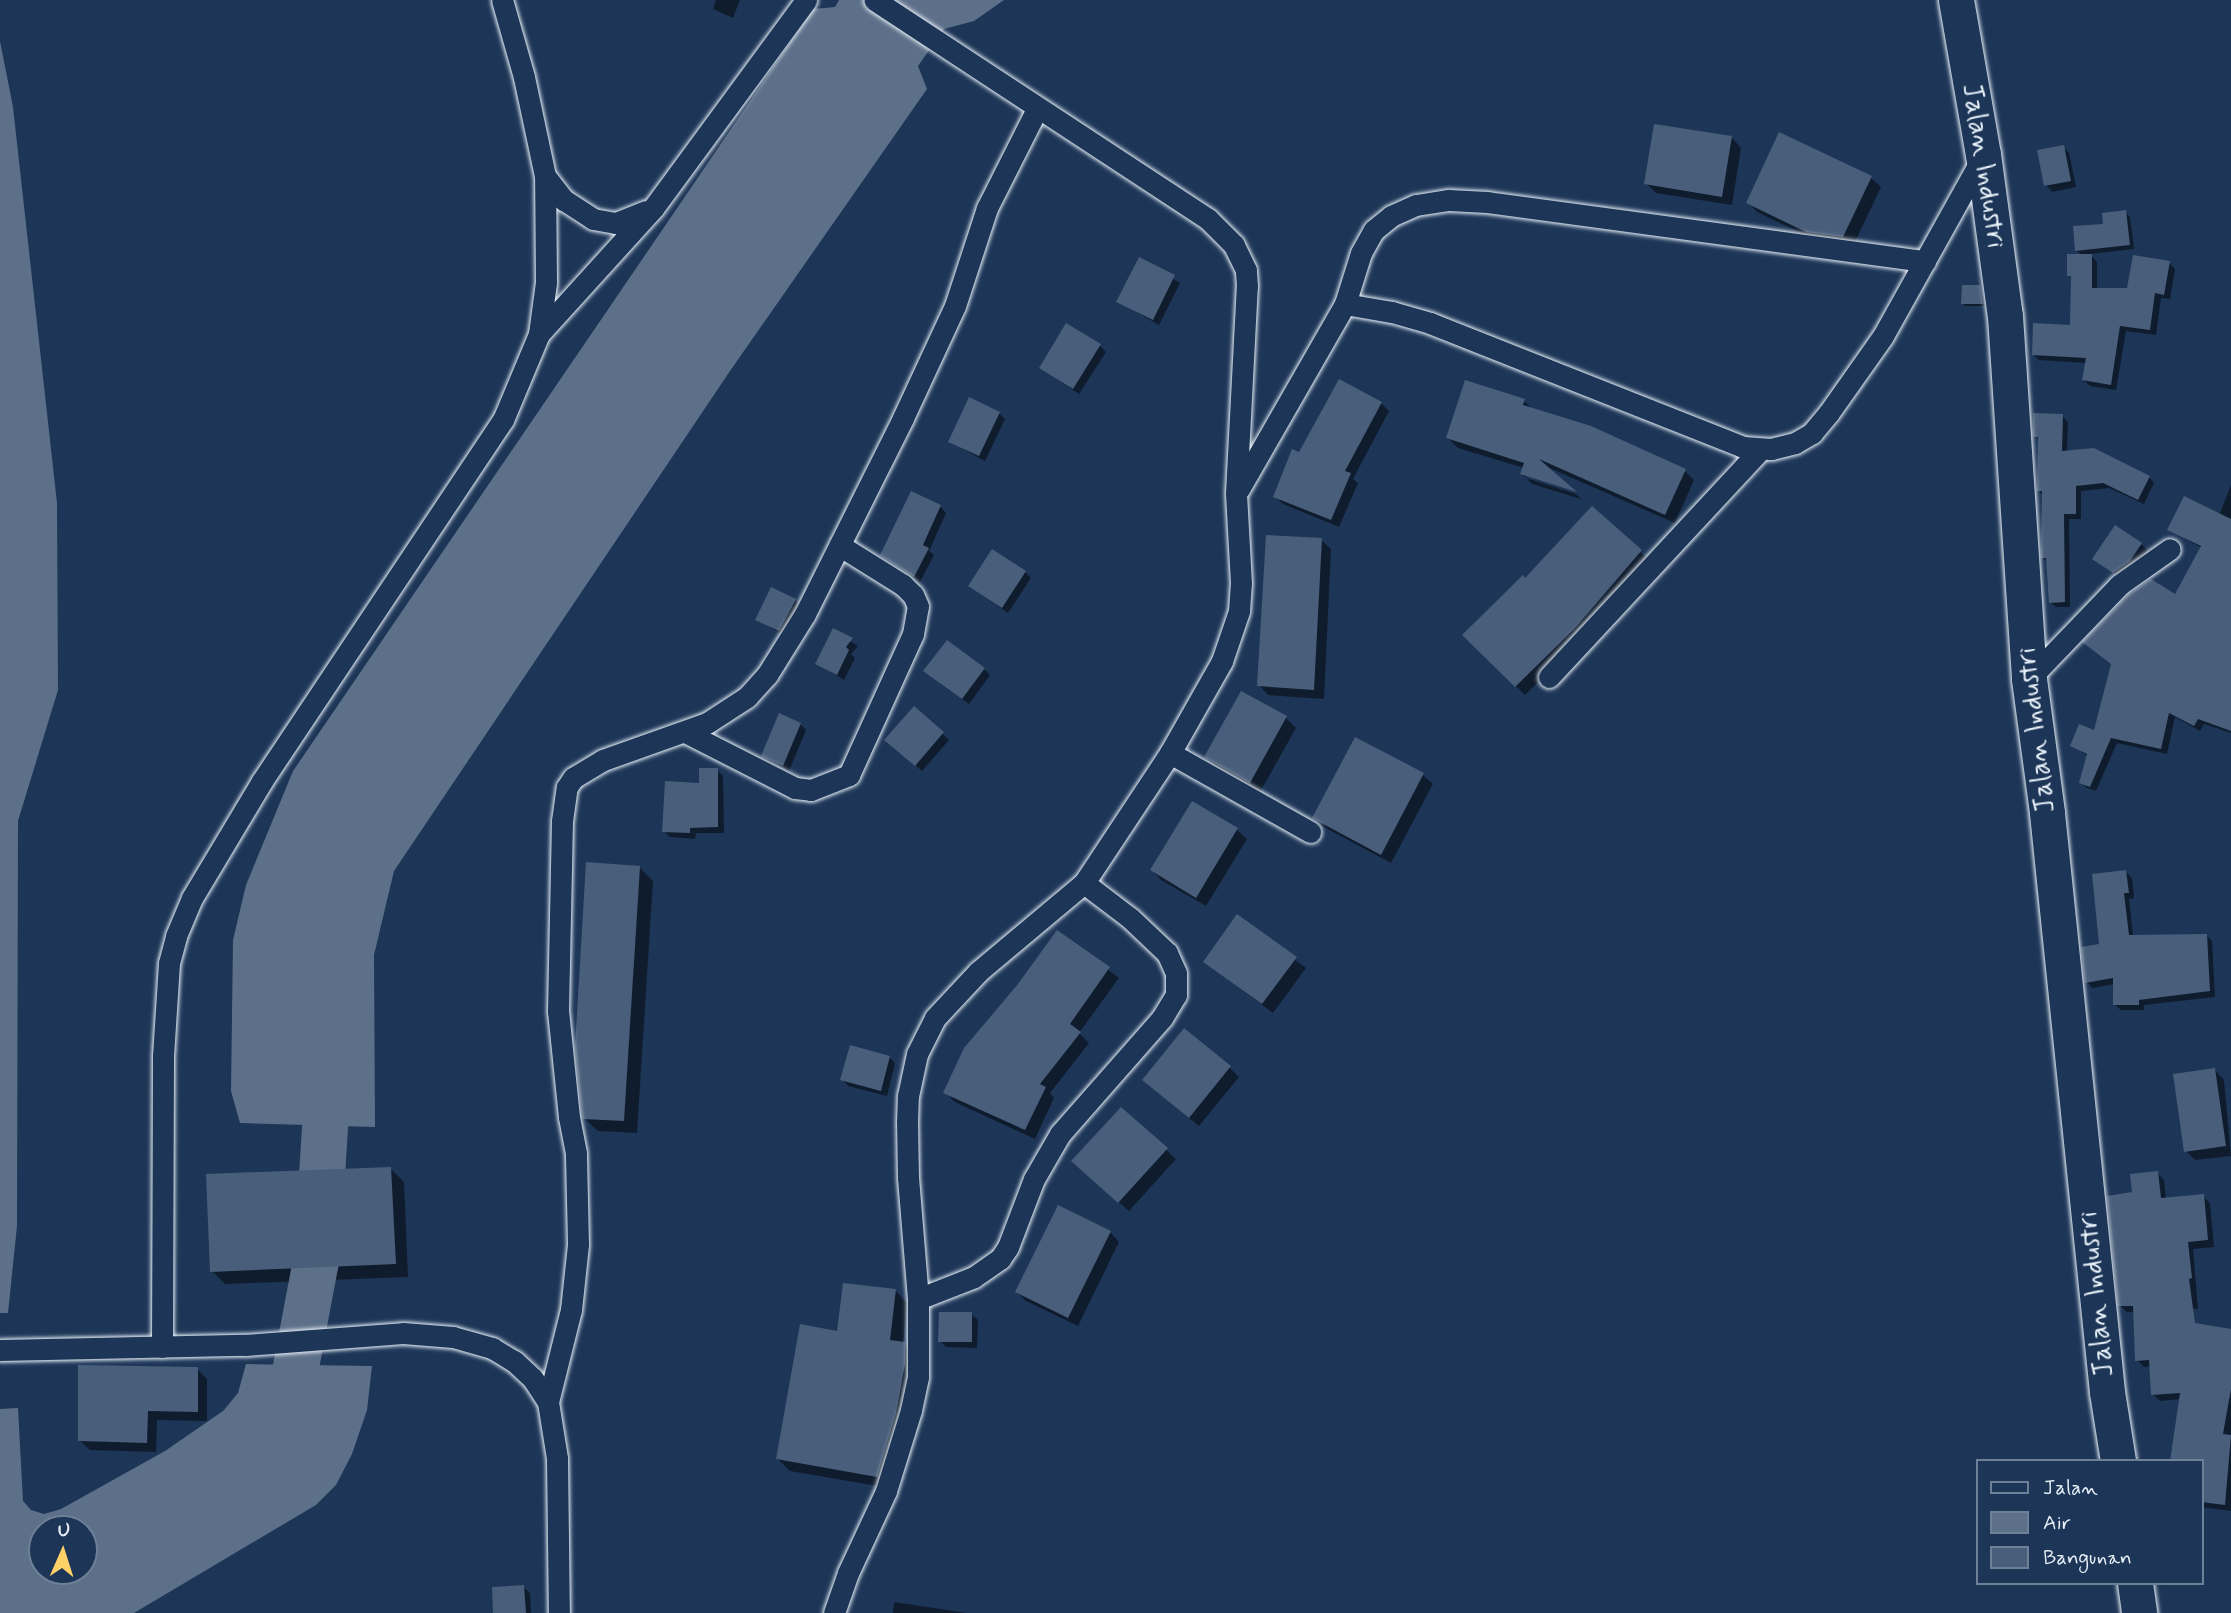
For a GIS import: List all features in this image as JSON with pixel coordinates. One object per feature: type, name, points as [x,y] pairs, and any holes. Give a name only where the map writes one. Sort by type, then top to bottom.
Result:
[{"type":"main road","name":"Jalan Industri","points":[[1956,0],[1983,155],[2005,316],[2029,679],[2047,813],[2106,1392],[2118,1459]]},
{"type":"main road","points":[[2136,1585],[2139,1613]]},
{"type":"street","points":[[162,1347],[163,1056],[169,963],[176,936],[192,898],[262,780],[503,420],[539,334],[546,282],[545,176],[524,77],[502,0]]},
{"type":"street","points":[[539,334],[654,207],[806,0]]},
{"type":"street","points":[[834,1613],[848,1573],[886,1491],[911,1410],[918,1376],[918,1299],[908,1178],[907,1122],[908,1096],[917,1054],[935,1017],[979,971],[1084,883],[1170,753],[1222,661],[1239,611],[1241,572],[1236,494],[1247,286],[1242,258],[1223,232],[1208,219],[875,0]]},
{"type":"street","points":[[559,1613],[557,1458],[548,1402],[571,1310],[578,1244],[576,1153],[558,1011],[564,798],[573,778],[603,760],[687,733],[721,716],[756,688],[805,614],[948,323],[987,208],[1037,109]]},
{"type":"street","points":[[1345,304],[1392,312],[1430,323],[1723,440],[1761,450],[1795,443],[1812,433],[1828,414],[1883,336],[1983,155]]},
{"type":"street","points":[[545,176],[573,208],[606,222],[616,223],[654,207]]},
{"type":"street","points":[[1236,494],[1345,304],[1361,253],[1374,230],[1391,216],[1416,205],[1449,200],[1487,202],[1925,261]]},
{"type":"street","points":[[1549,677],[1761,450]]},
{"type":"street","points":[[687,733],[795,788],[811,790],[849,775],[913,634],[918,606],[913,595],[903,585],[839,545]]},
{"type":"street","points":[[2029,679],[2119,585],[2170,550]]},
{"type":"street","points":[[1170,753],[1310,832]]},
{"type":"street","points":[[918,1299],[974,1278],[1000,1259],[1008,1247],[1034,1179],[1060,1134],[1162,1018],[1176,995],[1176,973],[1167,953],[1130,918],[1084,883]]},
{"type":"street","points":[[0,1350],[245,1345],[402,1333],[453,1336],[492,1349],[514,1361],[533,1379],[548,1402]]},
{"type":"water","points":[[839,0],[1004,0],[974,21],[944,29],[918,66],[927,89],[730,371],[394,871],[374,955],[375,1127],[240,1123],[231,1091],[233,940],[246,885],[293,771],[813,9],[835,7]]},
{"type":"water","points":[[0,41],[13,107],[57,503],[58,690],[18,821],[17,1226],[8,1313],[0,1313]]},
{"type":"water","points":[[246,1364],[372,1366],[367,1410],[352,1454],[336,1485],[316,1505],[134,1613],[0,1613],[0,1409],[18,1408],[23,1501],[31,1510],[44,1514],[61,1509],[165,1451],[223,1411],[238,1393]]},
{"type":"building","points":[[1654,124],[1732,136],[1722,197],[1644,184]]},
{"type":"building","points":[[1779,132],[1872,176],[1843,237],[1806,232],[1746,203]]},
{"type":"building","points":[[2064,145],[2071,181],[2044,186],[2037,150]]},
{"type":"building","points":[[2126,210],[2130,245],[2075,251],[2073,226],[2103,224],[2102,213]]},
{"type":"building","points":[[2067,254],[2092,254],[2092,288],[2127,288],[2133,255],[2170,261],[2164,295],[2155,293],[2150,330],[2120,326],[2111,385],[2082,380],[2086,358],[2032,355],[2033,323],[2070,325],[2071,276],[2067,276]]},
{"type":"building","points":[[1139,257],[1175,275],[1153,320],[1116,302]]},
{"type":"building","points":[[1962,285],[1980,285],[1983,304],[1961,304]]},
{"type":"building","points":[[1066,323],[1101,344],[1073,389],[1039,368]]},
{"type":"building","points":[[1339,379],[1382,402],[1345,471],[1351,473],[1331,520],[1273,497],[1292,449],[1299,452]]},
{"type":"building","points":[[1465,380],[1525,399],[1523,405],[1591,426],[1686,469],[1665,515],[1539,459],[1577,492],[1520,474],[1524,463],[1446,438]]},
{"type":"building","points":[[969,397],[1000,412],[979,456],[948,442]]},
{"type":"building","points":[[2033,413],[2063,414],[2062,451],[2094,448],[2150,476],[2138,500],[2103,483],[2076,486],[2076,514],[2064,514],[2065,602],[2049,603],[2046,558],[2041,558],[2042,491],[2037,491],[2038,437],[2033,437]]},
{"type":"building","points":[[911,491],[941,505],[923,545],[929,548],[914,577],[880,555]]},
{"type":"building","points":[[2184,496],[2231,519],[2231,731],[2198,719],[2194,726],[2169,713],[2161,749],[2111,738],[2090,787],[2079,783],[2087,754],[2070,746],[2079,724],[2094,730],[2111,664],[2082,642],[2128,595],[2151,579],[2175,594],[2201,546],[2167,530]]},
{"type":"building","points":[[1592,506],[1642,550],[1575,628],[1515,687],[1462,635],[1523,575],[1525,578]]},
{"type":"building","points":[[2115,525],[2142,543],[2130,561],[2113,573],[2092,559]]},
{"type":"building","points":[[1266,535],[1322,538],[1314,690],[1257,686]]},
{"type":"building","points":[[992,549],[1026,571],[1002,608],[968,586]]},
{"type":"building","points":[[771,587],[796,599],[779,631],[755,620]]},
{"type":"building","points":[[833,628],[853,638],[846,647],[849,650],[837,675],[815,664]]},
{"type":"building","points":[[947,640],[985,668],[962,699],[923,671]]},
{"type":"building","points":[[1241,691],[1287,716],[1250,783],[1204,757]]},
{"type":"building","points":[[914,706],[944,732],[915,766],[884,740]]},
{"type":"building","points":[[779,713],[801,723],[783,766],[761,756]]},
{"type":"building","points":[[1355,737],[1424,773],[1381,855],[1312,818]]},
{"type":"building","points":[[699,768],[718,768],[718,827],[690,828],[690,833],[662,832],[665,781],[699,783]]},
{"type":"building","points":[[1192,801],[1238,828],[1196,898],[1150,870]]},
{"type":"building","points":[[586,862],[640,866],[624,1121],[583,1119],[582,1115],[575,1047]]},
{"type":"building","points":[[2126,870],[2129,893],[2124,893],[2129,935],[2207,934],[2210,991],[2139,1000],[2139,1005],[2113,1005],[2113,978],[2085,983],[2081,947],[2099,944],[2092,874]]},
{"type":"building","points":[[1237,914],[1297,957],[1262,1004],[1203,962]]},
{"type":"building","points":[[1057,930],[1110,967],[1070,1024],[1081,1032],[1040,1084],[1046,1087],[1025,1130],[943,1093],[964,1048],[1018,984]]},
{"type":"building","points":[[1184,1028],[1231,1066],[1189,1118],[1142,1080]]},
{"type":"building","points":[[850,1045],[890,1056],[881,1091],[840,1080]]},
{"type":"building","points":[[2215,1068],[2226,1146],[2184,1152],[2173,1074]]},
{"type":"building","points":[[1121,1107],[1168,1148],[1118,1203],[1071,1161]]},
{"type":"building","points":[[391,1167],[396,1264],[210,1272],[206,1174]]},
{"type":"building","points":[[2158,1171],[2161,1198],[2204,1194],[2208,1240],[2188,1242],[2192,1278],[2189,1279],[2195,1323],[2231,1329],[2231,1389],[2223,1434],[2231,1435],[2225,1505],[2203,1502],[2203,1459],[2170,1459],[2180,1393],[2151,1395],[2149,1360],[2135,1361],[2133,1306],[2118,1306],[2107,1196],[2132,1192],[2130,1174]]},
{"type":"building","points":[[1058,1205],[1111,1231],[1068,1318],[1015,1292]]},
{"type":"building","points":[[843,1283],[896,1289],[890,1340],[905,1342],[905,1364],[896,1413],[877,1477],[776,1459],[800,1324],[837,1331]]},
{"type":"building","points":[[939,1312],[972,1312],[972,1342],[938,1342]]},
{"type":"building","points":[[78,1365],[198,1367],[198,1412],[148,1411],[147,1443],[78,1441]]},
{"type":"building","points":[[524,1585],[526,1613],[493,1613],[492,1587]]},
{"type":"waterway","points":[[285,1425],[317,1255],[329,1063]]}]
